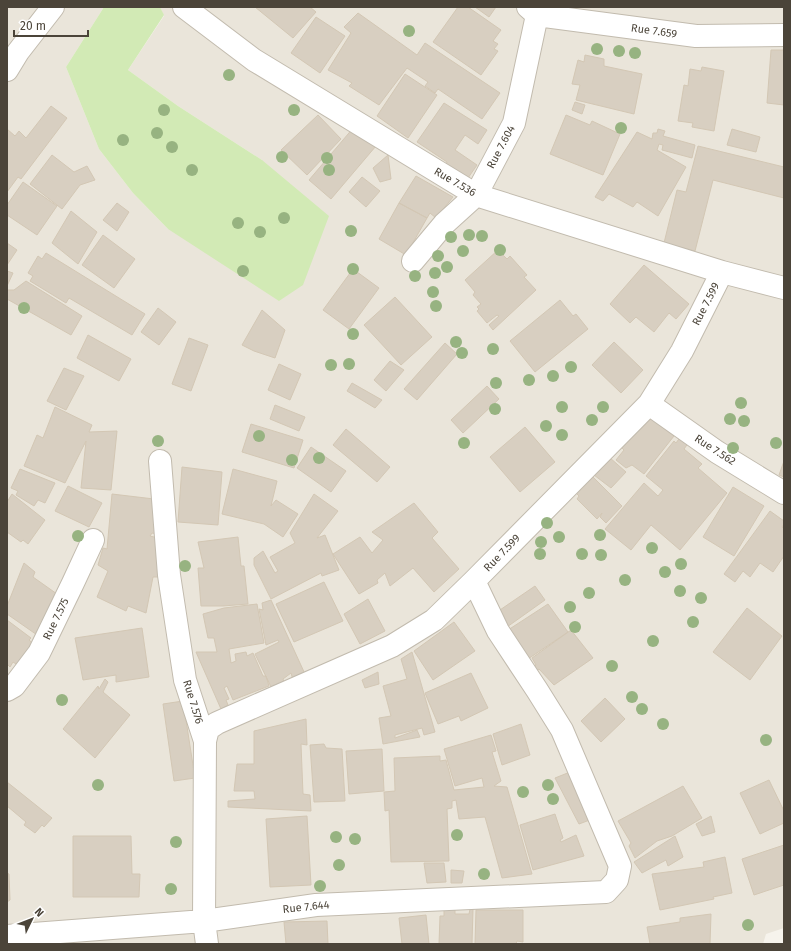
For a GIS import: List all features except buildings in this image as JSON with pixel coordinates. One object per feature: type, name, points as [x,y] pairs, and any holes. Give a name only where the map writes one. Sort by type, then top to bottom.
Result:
[{"type":"street","points":[[7,70],[18,52],[53,7]]},
{"type":"street","name":"Rue 7.536","points":[[184,7],[254,60],[476,195],[722,272],[784,288]]},
{"type":"street","name":"Rue 7.604","points":[[413,261],[444,224],[476,195],[514,123],[534,10]]},
{"type":"street","name":"Rue 7.659","points":[[534,10],[696,36],[784,35]]},
{"type":"street","name":"Rue 7.599","points":[[205,741],[208,729],[217,723],[392,646],[434,620],[649,404],[682,351],[722,272]]},
{"type":"street","name":"Rue 7.562","points":[[649,404],[717,452],[784,493]]},
{"type":"street","name":"Rue 7.576","points":[[160,461],[169,575],[185,680],[205,741],[204,921],[207,944]]},
{"type":"street","name":"Rue 7.575","points":[[7,690],[14,686],[39,653],[93,540]]},
{"type":"street","name":"Rue 7.644","points":[[7,936],[204,921],[316,905],[606,892],[617,880],[620,866],[562,730],[538,690],[498,631],[474,581]]},
{"type":"shaded area","points":[[7,7],[104,7],[66,67],[99,149],[133,193],[168,229],[262,160],[178,106],[128,70],[164,16],[160,7],[784,7],[784,928],[766,934],[763,944],[7,944]]},
{"type":"green space","points":[[104,7],[160,7],[164,15],[128,70],[178,106],[262,160],[329,216],[303,285],[279,301],[168,229],[133,193],[99,149],[66,67]]}]
